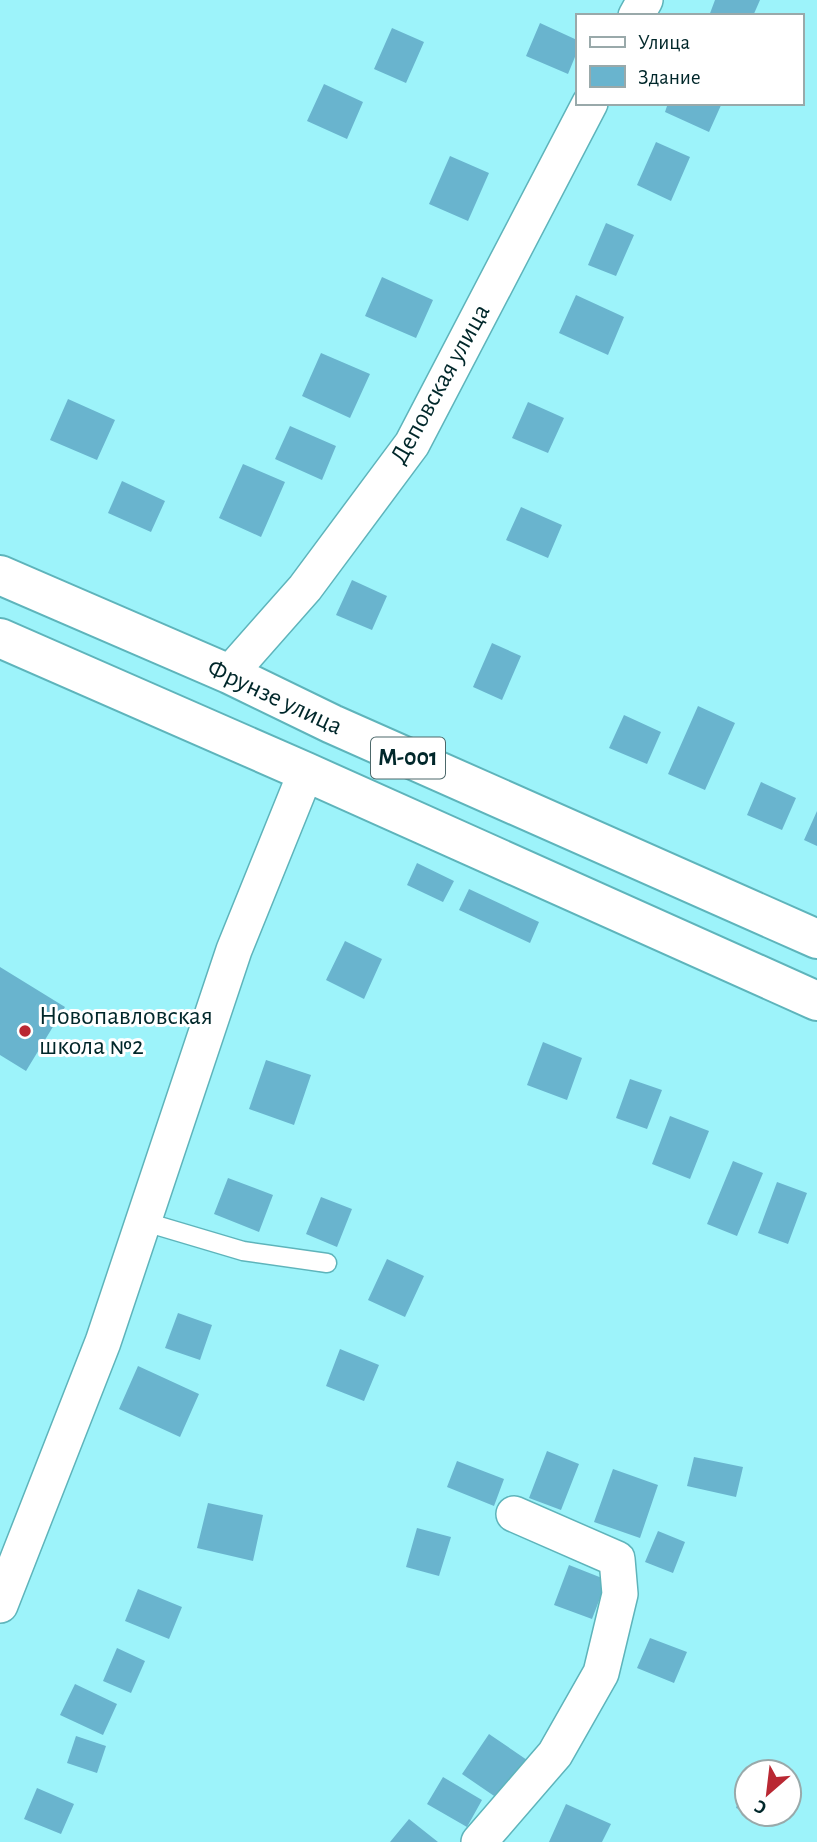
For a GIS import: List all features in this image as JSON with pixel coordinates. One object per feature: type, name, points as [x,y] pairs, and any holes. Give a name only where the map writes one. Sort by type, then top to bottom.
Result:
[{"type":"main road","name":"Фрунзе улица","points":[[0,575],[229,674],[332,724],[817,939]]},
{"type":"main road","name":"Фрунзе улица","points":[[0,638],[817,1001]]},
{"type":"street","name":"Деповская улица","points":[[229,674],[305,588],[412,444],[589,105]]},
{"type":"street","points":[[0,1605],[103,1342],[234,950],[306,772]]},
{"type":"street","points":[[479,1842],[555,1754],[601,1672],[620,1594],[617,1559],[514,1514]]},
{"type":"lane","points":[[142,1221],[243,1251],[327,1262]]},
{"type":"building","points":[[715,0],[760,0],[754,14],[710,14]]},
{"type":"building","points":[[540,23],[576,40],[576,54],[568,74],[526,56]]},
{"type":"building","points":[[392,28],[424,42],[406,83],[374,69]]},
{"type":"building","points":[[324,84],[363,102],[347,139],[307,121]]},
{"type":"building","points":[[667,105],[721,105],[709,132],[665,112]]},
{"type":"building","points":[[656,142],[690,157],[671,201],[637,185]]},
{"type":"building","points":[[450,156],[489,173],[468,221],[429,204]]},
{"type":"building","points":[[606,223],[634,235],[616,276],[588,265]]},
{"type":"building","points":[[382,277],[433,300],[416,338],[365,316]]},
{"type":"building","points":[[576,295],[624,317],[608,355],[559,333]]},
{"type":"building","points":[[321,353],[370,374],[350,418],[302,396]]},
{"type":"building","points":[[68,399],[115,420],[97,460],[50,440]]},
{"type":"building","points":[[528,402],[564,418],[548,453],[512,438]]},
{"type":"building","points":[[290,426],[336,446],[322,480],[275,459]]},
{"type":"building","points":[[243,464],[285,482],[261,537],[219,518]]},
{"type":"building","points":[[122,481],[165,501],[151,532],[108,513]]},
{"type":"building","points":[[521,507],[562,525],[548,558],[506,540]]},
{"type":"building","points":[[352,580],[387,596],[372,630],[336,615]]},
{"type":"building","points":[[492,643],[521,656],[502,700],[473,687]]},
{"type":"building","points":[[698,706],[735,723],[705,790],[668,774]]},
{"type":"building","points":[[624,715],[661,732],[647,764],[609,748]]},
{"type":"building","points":[[761,782],[796,798],[782,830],[747,815]]},
{"type":"building","points":[[817,811],[817,846],[804,840]]},
{"type":"building","points":[[417,863],[454,881],[443,902],[407,885]]},
{"type":"building","points":[[469,889],[539,922],[530,943],[459,910]]},
{"type":"building","points":[[345,941],[382,959],[364,999],[326,980]]},
{"type":"building","name":"Новопавловская школа №2","points":[[0,967],[65,1007],[26,1071],[0,1055]]},
{"type":"building","points":[[543,1042],[582,1058],[567,1100],[527,1085]]},
{"type":"building","points":[[266,1060],[311,1075],[294,1125],[249,1109]]},
{"type":"building","points":[[630,1079],[662,1090],[647,1129],[616,1118]]},
{"type":"building","points":[[670,1116],[709,1131],[690,1179],[652,1164]]},
{"type":"building","points":[[733,1161],[763,1173],[737,1236],[707,1224]]},
{"type":"building","points":[[228,1178],[273,1195],[259,1232],[214,1214]]},
{"type":"building","points":[[777,1182],[807,1193],[788,1244],[758,1233]]},
{"type":"building","points":[[321,1197],[352,1209],[337,1247],[306,1234]]},
{"type":"building","points":[[387,1259],[424,1276],[405,1317],[368,1300]]},
{"type":"building","points":[[178,1313],[212,1325],[200,1360],[165,1348]]},
{"type":"building","points":[[340,1349],[379,1365],[364,1401],[326,1386]]},
{"type":"building","points":[[138,1366],[199,1394],[180,1437],[119,1409]]},
{"type":"building","points":[[547,1451],[579,1464],[561,1510],[529,1498]]},
{"type":"building","points":[[694,1457],[743,1467],[736,1497],[687,1486]]},
{"type":"building","points":[[457,1461],[504,1479],[494,1506],[447,1487]]},
{"type":"building","points":[[613,1469],[658,1485],[640,1538],[594,1522]]},
{"type":"building","points":[[208,1503],[263,1515],[253,1561],[197,1548]]},
{"type":"building","points":[[417,1528],[451,1537],[439,1576],[406,1567]]},
{"type":"building","points":[[658,1531],[685,1542],[673,1573],[645,1562]]},
{"type":"building","points":[[569,1565],[607,1580],[592,1619],[554,1605]]},
{"type":"building","points":[[138,1589],[182,1607],[169,1639],[125,1621]]},
{"type":"building","points":[[650,1638],[687,1652],[674,1683],[637,1668]]},
{"type":"building","points":[[117,1648],[145,1661],[131,1693],[103,1681]]},
{"type":"building","points":[[75,1684],[117,1704],[103,1735],[60,1715]]},
{"type":"building","points":[[489,1734],[527,1760],[500,1800],[462,1774]]},
{"type":"building","points":[[76,1736],[106,1746],[97,1773],[67,1763]]},
{"type":"building","points":[[443,1777],[482,1800],[467,1827],[427,1804]]},
{"type":"building","points":[[37,1788],[74,1804],[61,1834],[24,1819]]},
{"type":"building","points":[[566,1804],[611,1824],[602,1842],[549,1842]]},
{"type":"building","points":[[409,1819],[438,1842],[390,1842]]},
{"type":"place","name":"Новопавловская школа №2","points":[[25,1031]]}]
